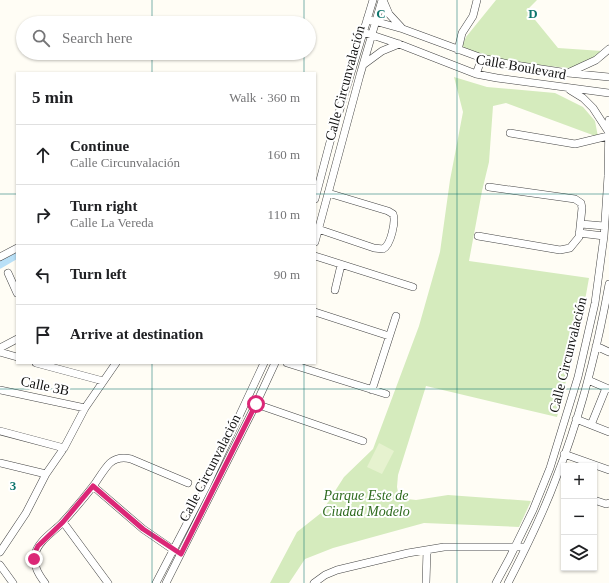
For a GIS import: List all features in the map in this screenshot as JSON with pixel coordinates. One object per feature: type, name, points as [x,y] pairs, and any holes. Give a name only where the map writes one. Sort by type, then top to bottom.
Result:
[{"type":"street","name":"Calle Circunvalación","points":[[316,238],[362,65],[372,36],[371,20],[373,0]]},
{"type":"street","name":"Calle Circunvalación","points":[[316,196],[363,32],[383,0]]},
{"type":"street","points":[[383,0],[389,14],[403,29]]},
{"type":"street","points":[[458,50],[462,32],[473,16],[477,0]]},
{"type":"street","name":"Calle Boulevard","points":[[371,20],[403,29],[482,58],[508,64],[568,73],[609,77]]},
{"type":"street","name":"Calle Boulevard","points":[[363,32],[400,44],[476,74],[609,93]]},
{"type":"street","points":[[362,65],[382,51],[400,44]]},
{"type":"street","points":[[568,73],[596,60],[609,49]]},
{"type":"street","points":[[476,74],[482,58]]},
{"type":"street","points":[[510,133],[575,144],[608,134],[593,108],[583,98],[568,88]]},
{"type":"street","name":"Calle Circunvalación","points":[[496,583],[533,510],[550,468],[569,410],[595,303],[604,226],[607,213],[609,120]]},
{"type":"street","points":[[478,236],[560,250],[570,248],[579,237],[582,208],[581,203],[575,198],[489,187]]},
{"type":"street","points":[[318,229],[374,248],[383,249],[388,245],[394,222],[393,214],[388,210],[328,193]]},
{"type":"street","points":[[580,224],[604,226]]},
{"type":"street","points":[[579,233],[604,236]]},
{"type":"street","points":[[0,257],[16,249]]},
{"type":"street","points":[[316,256],[413,287]]},
{"type":"street","points":[[335,290],[341,265]]},
{"type":"street","points":[[8,273],[16,291]]},
{"type":"street","name":"Calle Circunvalación","points":[[508,583],[556,481],[588,380],[609,287]]},
{"type":"street","points":[[316,312],[389,336]]},
{"type":"street","points":[[372,390],[396,316]]},
{"type":"street","points":[[0,348],[16,339]]},
{"type":"street","points":[[596,346],[609,352]]},
{"type":"street","points":[[0,352],[16,357]]},
{"type":"street","points":[[40,364],[103,381]]},
{"type":"street","points":[[0,552],[23,518],[46,474],[64,448],[85,408],[115,364]]},
{"type":"street","name":"Calle Circunvalación","points":[[156,583],[206,487],[264,364]]},
{"type":"street","name":"Calle Circunvalación","points":[[166,583],[275,364]]},
{"type":"street","points":[[290,364],[386,394]]},
{"type":"street","points":[[588,380],[608,388],[591,425]]},
{"type":"street","name":"Calle 3B","points":[[0,390],[85,408]]},
{"type":"street","points":[[256,404],[363,441]]},
{"type":"street","points":[[576,419],[609,432]]},
{"type":"street","points":[[0,431],[64,448]]},
{"type":"street","points":[[564,454],[578,463]]},
{"type":"street","points":[[45,583],[36,569],[36,550],[43,541],[63,522],[110,463],[115,460],[125,458],[188,483]]},
{"type":"street","points":[[0,463],[46,474]]},
{"type":"street","points":[[597,467],[609,470]]},
{"type":"street","points":[[93,486],[143,529],[181,554]]},
{"type":"street","points":[[597,501],[606,504],[609,503]]},
{"type":"street","points":[[63,522],[108,583]]},
{"type":"street","points":[[314,583],[325,575],[337,570],[427,550],[468,546],[514,548],[526,547]]},
{"type":"street","points":[[427,550],[427,582]]},
{"type":"street","points":[[0,565],[13,583]]},
{"type":"green space","points":[[496,0],[537,0],[527,10],[558,48],[602,51],[593,63],[568,68],[509,62],[460,51],[466,37]]},
{"type":"green space","name":"Parque Este de Ciudad Modelo","points":[[454,77],[487,87],[555,93],[583,107],[595,121],[598,137],[506,103],[493,106],[489,162],[469,261],[589,278],[582,317],[557,417],[426,386],[398,475],[397,487],[399,498],[416,500],[448,495],[531,501],[519,527],[424,523],[333,548],[305,559],[289,583],[270,583],[297,532],[321,513],[344,477],[373,449],[419,326],[440,252],[450,180],[463,112]]},
{"type":"green space","points":[[379,443],[394,451],[382,474],[367,467]]},
{"type":"waterway","points":[[0,265],[16,256]]},
{"type":"route","points":[[34,559],[38,546],[63,522],[93,486],[143,529],[181,554],[256,404]]}]
